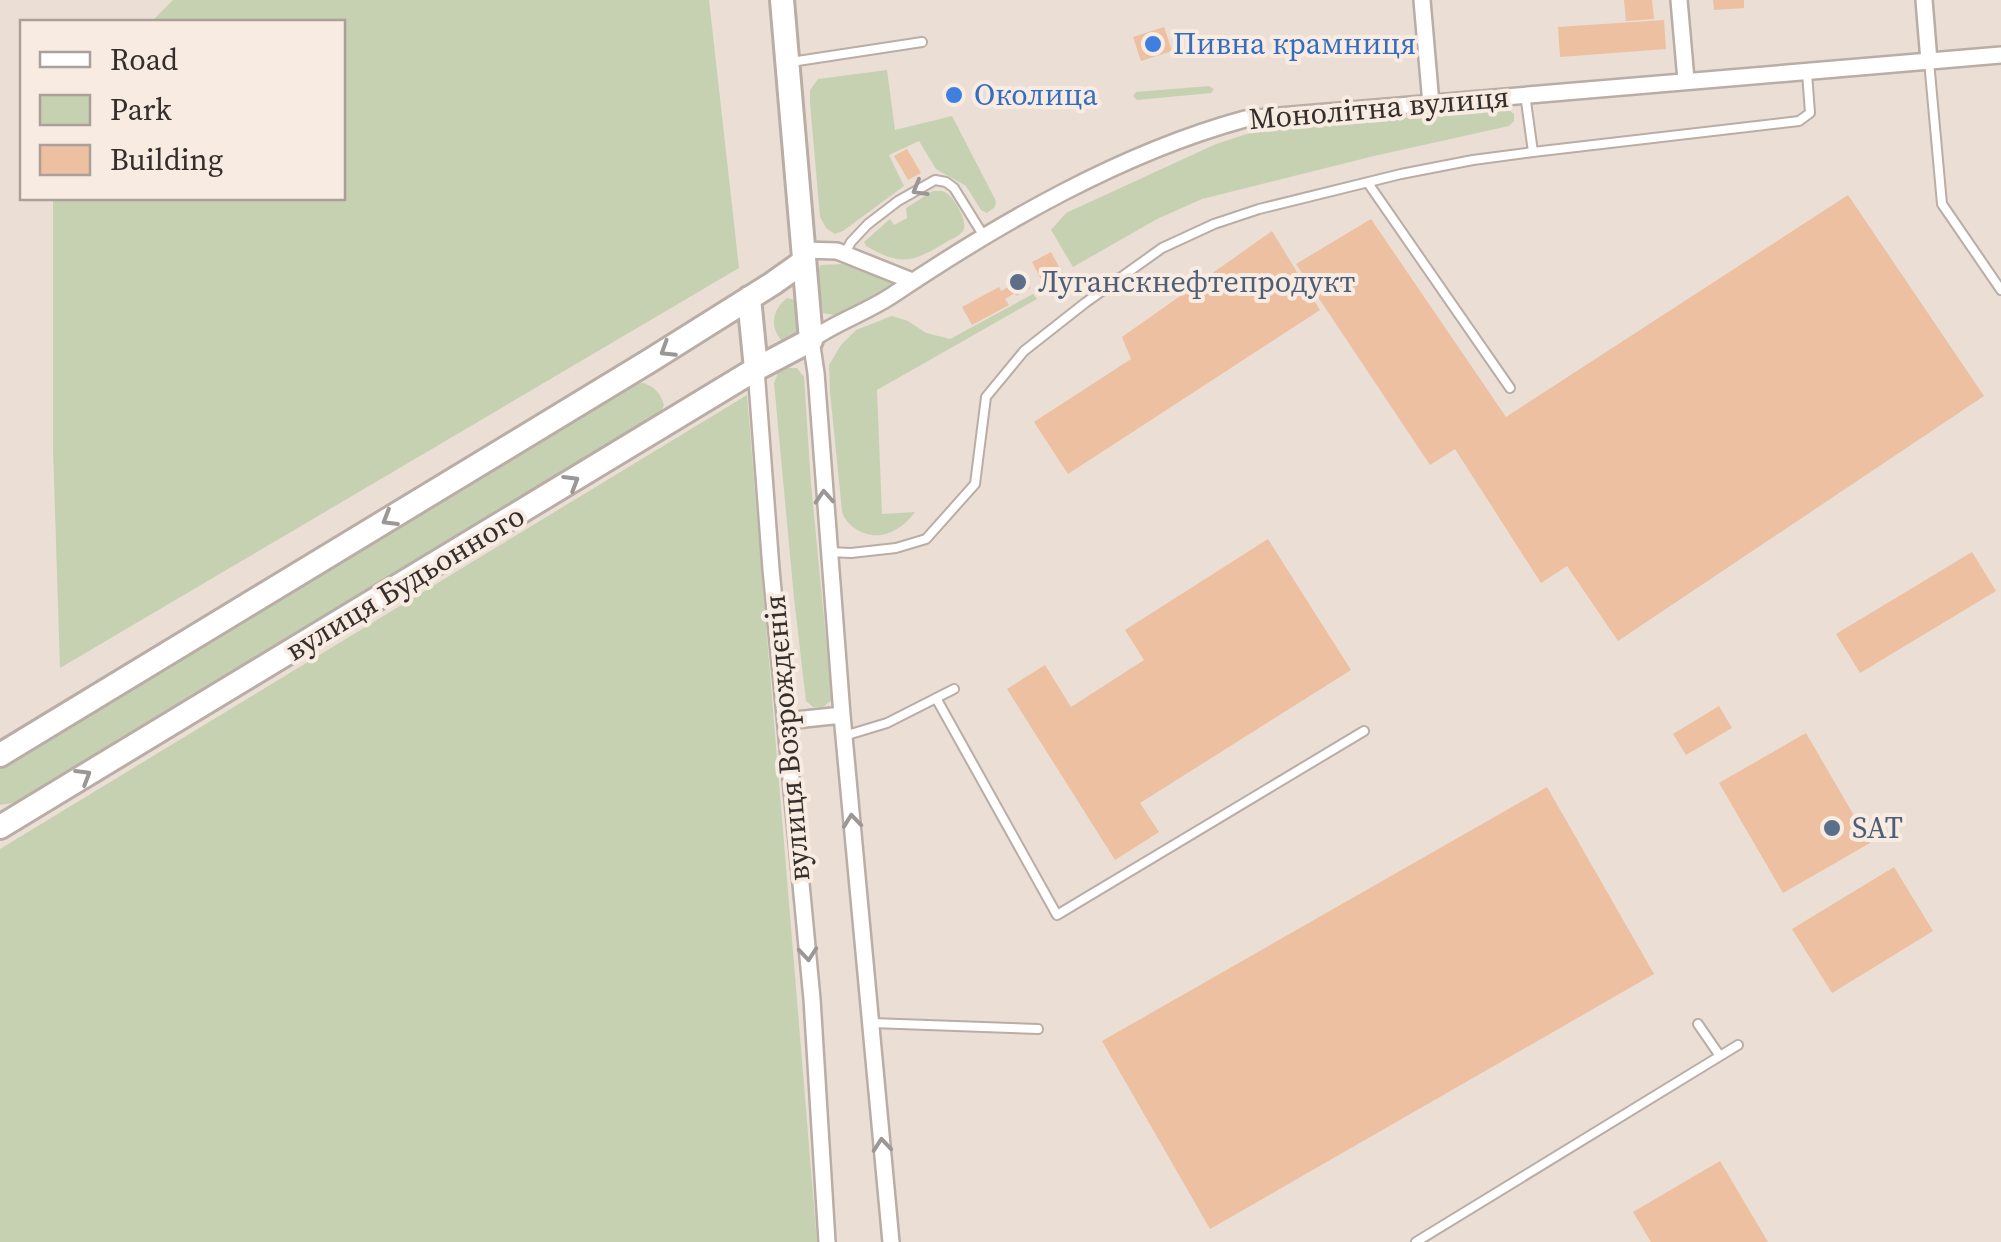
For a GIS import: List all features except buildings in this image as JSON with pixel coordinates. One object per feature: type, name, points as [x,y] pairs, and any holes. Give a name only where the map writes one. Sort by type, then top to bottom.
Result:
[{"type":"main road","name":"вулиця Возрождєнія","points":[[782,0],[811,340]]},
{"type":"main road","points":[[749,298],[803,256]]},
{"type":"main road","name":"вулиця Возрождєнія","points":[[749,298],[756,369]]},
{"type":"main road","name":"вулиця Будьонного","points":[[0,755],[749,298]]},
{"type":"main road","name":"вулиця Будьонного","points":[[0,827],[756,369],[811,340]]},
{"type":"street","points":[[1422,0],[1431,104]]},
{"type":"street","points":[[1679,0],[1686,80]]},
{"type":"street","points":[[1924,0],[1929,61]]},
{"type":"street","name":"Монолітна вулиця","points":[[811,340],[832,324],[888,298],[1060,192],[1224,124],[1268,116],[2001,54]]},
{"type":"street","points":[[803,256],[826,249],[845,253],[912,281]]},
{"type":"street","name":"вулиця Возрождєнія","points":[[811,340],[891,1242]]},
{"type":"street","name":"вулиця Возрождєнія","points":[[756,369],[812,999],[828,1242]]},
{"type":"street","points":[[786,721],[842,715]]},
{"type":"lane","points":[[787,63],[922,42]]},
{"type":"lane","points":[[1929,61],[1942,204],[2001,290]]},
{"type":"lane","points":[[828,552],[896,548],[926,539],[975,484],[986,397],[1024,352],[1085,302],[1162,248],[1259,209],[1401,174],[1472,160],[1799,120],[1810,113],[1807,72]]},
{"type":"lane","points":[[1525,94],[1532,152]]},
{"type":"lane","points":[[845,253],[868,224],[934,180],[954,188],[984,238]]},
{"type":"lane","points":[[1368,183],[1510,388]]},
{"type":"lane","points":[[844,736],[887,723],[954,688]]},
{"type":"lane","points":[[936,698],[1057,915],[1364,731]]},
{"type":"lane","points":[[872,1023],[1038,1029]]},
{"type":"lane","points":[[1698,1024],[1720,1056]]},
{"type":"lane","points":[[1416,1242],[1738,1046]]},
{"type":"green space","points":[[173,0],[709,0],[739,268],[60,668],[53,448],[53,200],[345,200],[345,20],[153,20]]},
{"type":"green space","points":[[887,70],[895,130],[952,116],[996,201],[987,213],[966,186],[936,169],[919,141],[889,155],[904,186],[843,231],[835,234],[826,228],[820,217],[810,90],[818,79]]},
{"type":"green space","points":[[1209,86],[1214,89],[1211,93],[1137,100],[1133,96],[1136,92]]},
{"type":"green space","points":[[1506,108],[1514,114],[1509,126],[1202,199],[1157,219],[1073,267],[1051,230],[1066,213],[1216,144],[1253,132]]},
{"type":"green space","points":[[933,191],[946,193],[957,205],[964,225],[961,234],[906,260],[888,257],[866,246],[864,242],[890,219],[894,225],[907,218],[906,208]]},
{"type":"green space","points":[[842,264],[889,280],[892,289],[840,316],[823,313],[818,269],[821,265]]},
{"type":"green space","points":[[1033,294],[1037,299],[877,390],[882,514],[915,512],[886,534],[857,530],[842,511],[830,392],[829,365],[841,345],[856,330],[892,316],[926,333],[950,339]]},
{"type":"green space","points":[[787,298],[795,300],[800,327],[795,337],[781,340],[774,318]]},
{"type":"green space","points":[[797,368],[804,377],[832,700],[823,707],[813,707],[806,701],[794,598],[774,383],[778,373]]},
{"type":"green space","points":[[644,383],[655,389],[664,405],[658,419],[24,801],[0,805],[0,768],[23,752],[631,384]]},
{"type":"green space","points":[[747,395],[817,1242],[0,1242],[0,849]]},
{"type":"place","name":"Пивна крамниця","points":[[1153,44]]},
{"type":"place","name":"Околица","points":[[954,95]]},
{"type":"place","name":"Луганскнефтепродукт","points":[[1018,282]]},
{"type":"place","name":"SAT","points":[[1832,828]]}]
